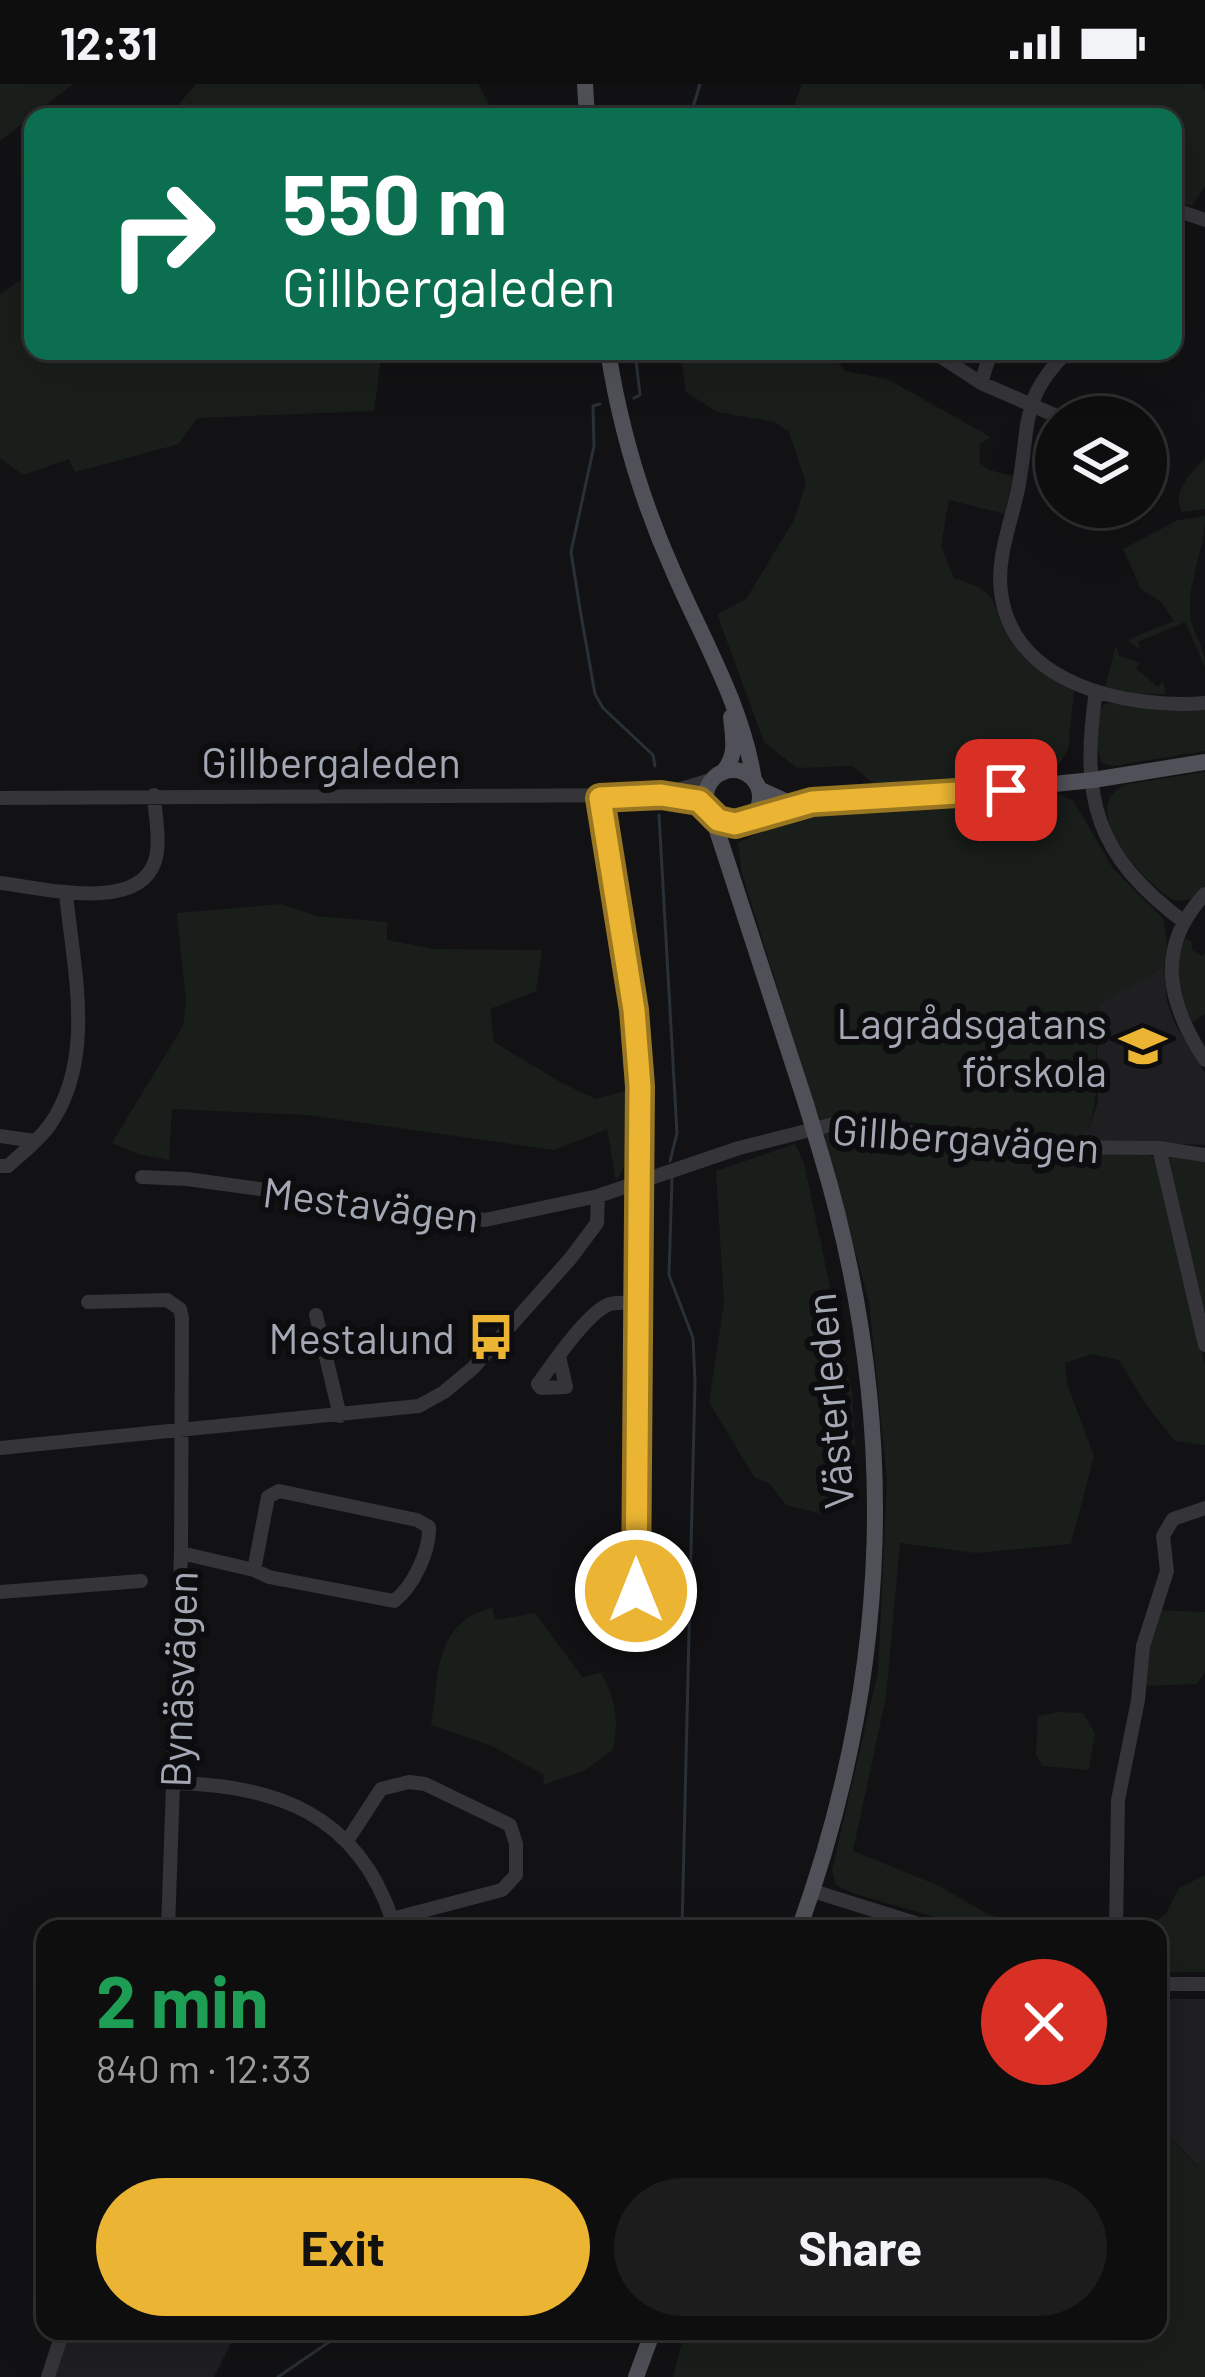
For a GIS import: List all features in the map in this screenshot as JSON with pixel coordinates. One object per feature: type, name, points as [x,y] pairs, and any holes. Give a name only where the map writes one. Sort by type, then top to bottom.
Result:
[{"type":"main road","points":[[610,360],[644,500],[729,692],[750,752],[760,804],[748,820]]},
{"type":"main road","points":[[729,692],[734,748],[730,764],[707,792],[710,810],[723,822],[812,802]]},
{"type":"main road","points":[[718,776],[737,771],[785,801],[812,802],[1093,780],[1205,762]]},
{"type":"main road","name":"Västerleden","points":[[710,810],[734,874],[843,1231],[873,1410],[877,1510],[863,1688],[840,1799],[802,1920]]},
{"type":"main road","name":"Västerleden","points":[[734,874],[735,843],[748,820]]},
{"type":"main road","points":[[636,2377],[650,2340]]},
{"type":"street","points":[[946,360],[1035,407]]},
{"type":"street","points":[[980,382],[988,360]]},
{"type":"street","points":[[1060,360],[1041,381],[1029,405],[1002,559],[1001,593],[1012,630],[1034,658],[1096,691],[1158,704],[1205,703]]},
{"type":"street","points":[[1096,691],[1089,747],[1100,822],[1115,856],[1135,883],[1184,922]]},
{"type":"street","name":"Gillbergaleden","points":[[661,795],[718,776]]},
{"type":"street","points":[[0,884],[66,893],[123,890],[148,875],[157,853],[154,795]]},
{"type":"street","name":"Gillbergaleden","points":[[0,798],[661,795],[699,801],[710,810]]},
{"type":"street","points":[[600,798],[634,1010],[641,1112],[636,1591]]},
{"type":"street","points":[[0,1166],[8,1166],[35,1141],[62,1104],[77,1053],[66,893]]},
{"type":"street","points":[[1205,894],[1184,922],[1173,958],[1174,1000],[1184,1029],[1205,1060]]},
{"type":"street","name":"Gillbergavägen","points":[[598,1196],[804,1129],[834,1124],[1038,1147],[1159,1148],[1205,1155]]},
{"type":"street","points":[[0,1136],[35,1141]]},
{"type":"street","points":[[1159,1148],[1205,1345]]},
{"type":"street","name":"Mestavägen","points":[[142,1177],[187,1179],[485,1220],[598,1196]]},
{"type":"street","points":[[0,1448],[419,1406],[458,1382],[592,1233],[598,1196]]},
{"type":"street","name":"Bynäsvägen","points":[[88,1301],[167,1300],[180,1309],[184,1430],[168,1920]]},
{"type":"street","points":[[559,1356],[604,1307],[639,1303]]},
{"type":"street","points":[[316,1315],[340,1416]]},
{"type":"street","points":[[181,1552],[269,1577],[394,1601],[423,1556],[429,1528],[417,1520],[273,1492],[268,1497],[254,1570]]},
{"type":"street","points":[[1116,1920],[1118,1800],[1138,1700],[1143,1646],[1167,1571],[1164,1528],[1173,1519],[1205,1508]]},
{"type":"street","points":[[0,1592],[141,1581]]},
{"type":"street","points":[[174,1783],[243,1788],[313,1814],[347,1841],[375,1877],[392,1919],[502,1889],[516,1876],[516,1844],[510,1825],[419,1782],[381,1789],[347,1841]]},
{"type":"street","points":[[812,1891],[905,1920]]},
{"type":"street","points":[[1167,1984],[1205,1984]]},
{"type":"street","points":[[48,2377],[60,2340]]},
{"type":"shaded area","points":[[0,84],[73,84],[42,108],[24,108],[24,122],[0,141]]},
{"type":"shaded area","points":[[196,84],[478,84],[491,108],[176,108]]},
{"type":"shaded area","points":[[802,84],[1201,84],[1205,91],[1205,186],[1192,206],[1182,203],[1182,108],[793,108]]},
{"type":"shaded area","points":[[24,278],[24,360],[381,360],[374,411],[197,418],[179,444],[75,472],[69,459],[23,475],[0,458],[0,294]]},
{"type":"shaded area","points":[[681,360],[839,360],[845,371],[887,379],[991,437],[980,444],[979,462],[1013,476],[1005,514],[949,500],[941,546],[954,578],[990,596],[1020,653],[1074,691],[1068,749],[1054,773],[880,789],[852,766],[797,768],[764,742],[717,614],[746,599],[794,520],[806,483],[789,432],[775,422],[717,412],[686,392]]},
{"type":"shaded area","points":[[1205,458],[1205,509],[1182,512],[1181,490]]},
{"type":"shaded area","points":[[1205,516],[1190,613],[1205,667],[1185,622],[1138,642],[1141,650],[1127,640],[1174,621],[1161,602],[1141,589],[1123,549],[1178,520]]},
{"type":"shaded area","points":[[1116,645],[1119,656],[1140,663],[1136,669],[1158,687],[1163,681],[1166,694],[1132,694],[1105,687]]},
{"type":"shaded area","points":[[1104,704],[1205,709],[1205,751],[1113,766],[1102,763],[1098,718]]},
{"type":"shaded area","points":[[1205,772],[1205,886],[1192,899],[1176,901],[1133,863],[1110,826],[1107,808],[1112,794],[1128,784]]},
{"type":"shaded area","points":[[1055,793],[1073,800],[1114,870],[1163,919],[1167,943],[1164,967],[1100,1004],[1096,1095],[1089,1129],[1067,1140],[890,1120],[846,1117],[819,1121],[742,874],[738,843],[777,823],[836,810]]},
{"type":"shaded area","points":[[281,904],[317,916],[387,922],[387,940],[434,949],[542,950],[536,991],[490,1009],[494,1042],[596,1099],[633,1089],[630,1155],[616,1182],[607,1129],[554,1150],[307,1115],[172,1109],[169,1160],[112,1143],[183,1026],[186,1001],[177,913]]},
{"type":"shaded area","points":[[1186,938],[1192,950],[1205,953],[1205,1014],[1192,1023],[1178,980]]},
{"type":"shaded area","name":"Lagrådsgatans förskola","points":[[1164,967],[1175,1024],[1205,1073],[1205,1145],[1068,1140],[1089,1129],[1098,1101],[1096,1020],[1100,1003]]},
{"type":"shaded area","points":[[823,1132],[1011,1155],[1144,1153],[1156,1158],[1205,1366],[1205,1445],[1175,1441],[1119,1360],[1092,1354],[1065,1363],[1067,1384],[1094,1456],[1071,1544],[976,1553],[900,1543],[886,1697],[853,1851],[937,1885],[1003,1920],[945,1920],[855,1894],[836,1885],[832,1870],[878,1672],[887,1480],[869,1302]]},
{"type":"shaded area","points":[[795,1144],[804,1163],[852,1392],[857,1483],[822,1514],[786,1505],[770,1484],[754,1477],[709,1402],[724,1303],[716,1171]]},
{"type":"shaded area","points":[[1170,1156],[1205,1160],[1205,1321],[1165,1160]]},
{"type":"shaded area","points":[[492,1608],[495,1620],[535,1613],[582,1677],[601,1673],[615,1710],[613,1750],[584,1771],[543,1785],[544,1775],[492,1746],[431,1725],[449,1638],[473,1615]]},
{"type":"shaded area","points":[[1157,1610],[1205,1612],[1205,1672],[1197,1684],[1143,1686],[1143,1663]]},
{"type":"shaded area","points":[[1083,1713],[1095,1733],[1089,1770],[1042,1766],[1036,1755],[1038,1716]]},
{"type":"shaded area","points":[[1205,1875],[1205,1972],[1167,1972],[1167,1920],[1157,1920],[1166,1914],[1179,1888]]},
{"type":"shaded area","points":[[1167,1999],[1205,1999],[1205,2161],[1197,2166],[1167,2133]]},
{"type":"shaded area","points":[[1167,2133],[1196,2166],[1205,2161],[1205,2377],[673,2377],[683,2340],[1167,2340]]},
{"type":"shaded area","points":[[67,2340],[232,2340],[214,2377],[53,2377]]},
{"type":"waterway","points":[[693,108],[700,84]]},
{"type":"waterway","points":[[634,398],[640,395],[636,360]]},
{"type":"waterway","points":[[600,404],[593,406],[594,446],[571,552],[595,694],[603,708],[653,755],[655,766]]},
{"type":"waterway","points":[[659,815],[677,1133],[670,1161]]},
{"type":"waterway","points":[[672,1178],[669,1275],[693,1338],[695,1381],[682,1920]]},
{"type":"waterway","points":[[278,2377],[332,2340]]},
{"type":"place","name":"Lagrådsgatans förskola","points":[[1143,1046]]},
{"type":"place","name":"Mestalund","points":[[491,1337]]},
{"type":"route","points":[[636,1591],[640,1086],[634,1010],[600,798],[661,795],[699,801],[718,820],[735,824],[812,802],[1006,790]]}]
